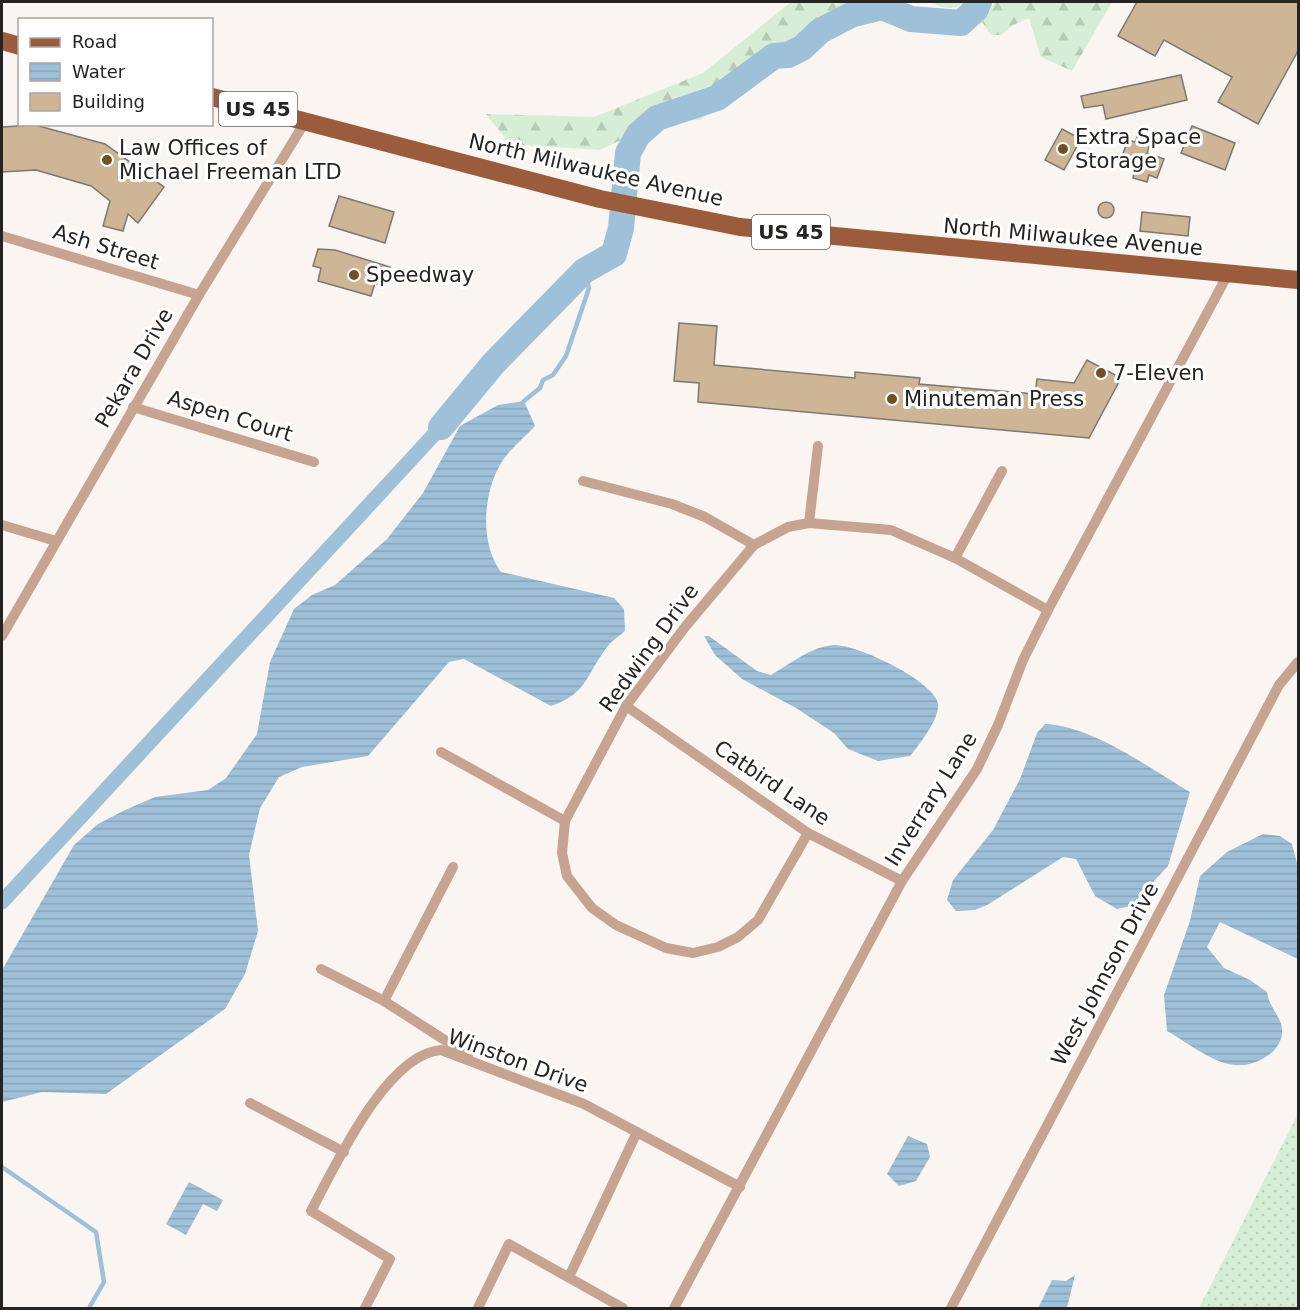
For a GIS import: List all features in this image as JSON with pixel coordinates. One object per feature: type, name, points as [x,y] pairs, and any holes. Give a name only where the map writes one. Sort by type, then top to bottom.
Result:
[{"type":"main road","points":[[2,41],[18,45]]},
{"type":"main road","name":"North Milwaukee Avenue","points":[[213,97],[600,199],[740,227],[1299,280]]},
{"type":"street","name":"Pekara Drive","points":[[2,636],[199,296],[305,122]]},
{"type":"street","name":"Ash Street","points":[[2,236],[199,296]]},
{"type":"street","name":"Inverrary Lane","points":[[674,1308],[902,882],[977,769],[998,725],[1023,660],[1048,610],[1228,274]]},
{"type":"street","name":"Aspen Court","points":[[134,407],[314,462]]},
{"type":"street","points":[[809,523],[818,446]]},
{"type":"street","points":[[956,558],[1002,471]]},
{"type":"street","points":[[583,481],[672,504],[705,517],[753,545]]},
{"type":"street","name":"Redwing Drive","points":[[808,833],[758,920],[738,937],[718,947],[693,953],[666,948],[616,925],[592,908],[567,876],[562,853],[565,821],[626,706],[685,627],[753,545],[788,527],[809,523],[891,530],[956,558],[1048,610]]},
{"type":"street","points":[[2,525],[56,541]]},
{"type":"street","name":"West Johnson Drive","points":[[951,1308],[1279,685],[1299,662]]},
{"type":"street","name":"Catbird Lane","points":[[626,706],[808,833],[902,882]]},
{"type":"street","points":[[441,752],[565,821]]},
{"type":"street","points":[[384,1001],[453,867]]},
{"type":"street","points":[[321,969],[384,1001],[485,1066]]},
{"type":"street","name":"Winston Drive","points":[[365,1308],[390,1259],[311,1211],[364,1114],[413,1060],[429,1051],[441,1050],[584,1104],[740,1187]]},
{"type":"street","points":[[250,1103],[344,1152]]},
{"type":"street","points":[[569,1277],[637,1132]]},
{"type":"street","points":[[478,1308],[509,1244],[623,1308]]},
{"type":"green space","points":[[791,2],[871,2],[700,120],[661,121],[600,150],[510,144],[486,114],[594,117],[703,73]]},
{"type":"green space","points":[[929,2],[966,2],[948,8]]},
{"type":"green space","points":[[995,2],[1112,2],[1072,71],[1041,57],[1029,18],[1013,25],[1001,35],[991,35],[982,22]]},
{"type":"green space","points":[[1298,1114],[1298,1308],[1199,1308]]},
{"type":"water","points":[[524,401],[535,426],[503,460],[496,472],[488,501],[487,532],[494,560],[501,572],[614,598],[624,609],[625,631],[610,644],[580,688],[563,701],[551,706],[464,659],[449,662],[368,756],[302,767],[279,777],[260,808],[249,855],[258,931],[245,974],[225,1009],[106,1094],[42,1092],[2,1102],[2,970],[74,845],[98,824],[125,810],[155,797],[208,790],[226,778],[257,734],[270,662],[294,609],[312,595],[335,585],[387,539],[423,493],[460,426],[498,405]]},
{"type":"water","points":[[704,636],[709,636],[757,671],[771,675],[801,656],[818,649],[834,645],[845,646],[876,657],[910,675],[934,695],[938,710],[928,731],[910,756],[878,761],[848,749],[834,733],[796,708],[742,679],[715,655]]},
{"type":"water","points":[[1045,724],[1082,732],[1101,740],[1139,760],[1190,792],[1168,866],[1131,906],[1117,909],[1095,896],[1076,859],[1063,857],[987,905],[975,910],[956,911],[947,900],[953,880],[993,830],[1020,779],[1037,733]]},
{"type":"water","points":[[1263,834],[1280,836],[1292,844],[1298,867],[1298,959],[1220,922],[1207,947],[1224,968],[1250,980],[1267,992],[1282,1028],[1279,1044],[1267,1056],[1254,1063],[1228,1064],[1203,1053],[1167,1031],[1164,995],[1190,921],[1200,876],[1227,852]]},
{"type":"water","points":[[908,1136],[927,1144],[930,1157],[916,1181],[899,1186],[887,1174]]},
{"type":"water","points":[[189,1182],[223,1200],[217,1211],[203,1204],[186,1235],[166,1224]]},
{"type":"water","points":[[1075,1275],[1067,1308],[1038,1308],[1052,1280],[1066,1281]]},
{"type":"building","points":[[1137,2],[1299,2],[1299,49],[1258,124],[1218,102],[1232,77],[1164,40],[1155,56],[1118,36]]},
{"type":"building","points":[[1181,75],[1187,100],[1106,119],[1103,105],[1084,108],[1081,96]]},
{"type":"building","points":[[39,126],[105,144],[164,187],[138,223],[128,214],[123,231],[103,226],[110,201],[91,186],[36,170],[2,172],[2,127]]},
{"type":"building","points":[[1192,126],[1235,143],[1225,170],[1181,153]]},
{"type":"building","name":"Extra Space Storage","points":[[1062,129],[1081,139],[1064,170],[1045,160]]},
{"type":"building","points":[[1138,135],[1151,141],[1147,153],[1164,159],[1157,178],[1149,175],[1147,182],[1133,178],[1136,161],[1122,156],[1128,140],[1135,142]]},
{"type":"building","name":"Speedway","points":[[339,196],[394,212],[385,243],[329,226]]},
{"type":"building","points":[[1103,202],[1109,202],[1114,210],[1112,216],[1103,218],[1098,213],[1098,207]]},
{"type":"building","points":[[1142,212],[1190,217],[1188,236],[1140,231]]},
{"type":"building","name":"Speedway","points":[[318,249],[335,250],[390,267],[385,286],[375,283],[371,296],[318,281],[321,268],[313,266]]},
{"type":"building","points":[[679,323],[717,326],[714,365],[855,378],[855,372],[920,378],[919,384],[1035,394],[1037,379],[1074,383],[1087,360],[1121,378],[1089,438],[698,402],[699,383],[674,381]]},
{"type":"waterway","points":[[441,427],[493,364],[584,271],[614,254],[621,228],[628,153],[638,135],[657,118],[717,98],[774,56],[788,55],[802,48],[820,31],[853,14],[882,7],[911,19],[961,23],[976,9],[979,2]]},
{"type":"waterway","points":[[524,401],[540,388],[543,380],[553,375],[566,356],[589,288],[584,271]]},
{"type":"waterway","points":[[2,902],[441,427]]},
{"type":"waterway","points":[[2,1167],[96,1232],[104,1282],[89,1308]]},
{"type":"place","name":"Extra Space Storage","points":[[1063,149]]},
{"type":"place","name":"Law Offices of Michael Freeman LTD","points":[[107,160]]},
{"type":"place","name":"Speedway","points":[[354,275]]},
{"type":"place","name":"7-Eleven","points":[[1101,373]]},
{"type":"place","name":"Minuteman Press","points":[[892,399]]}]
